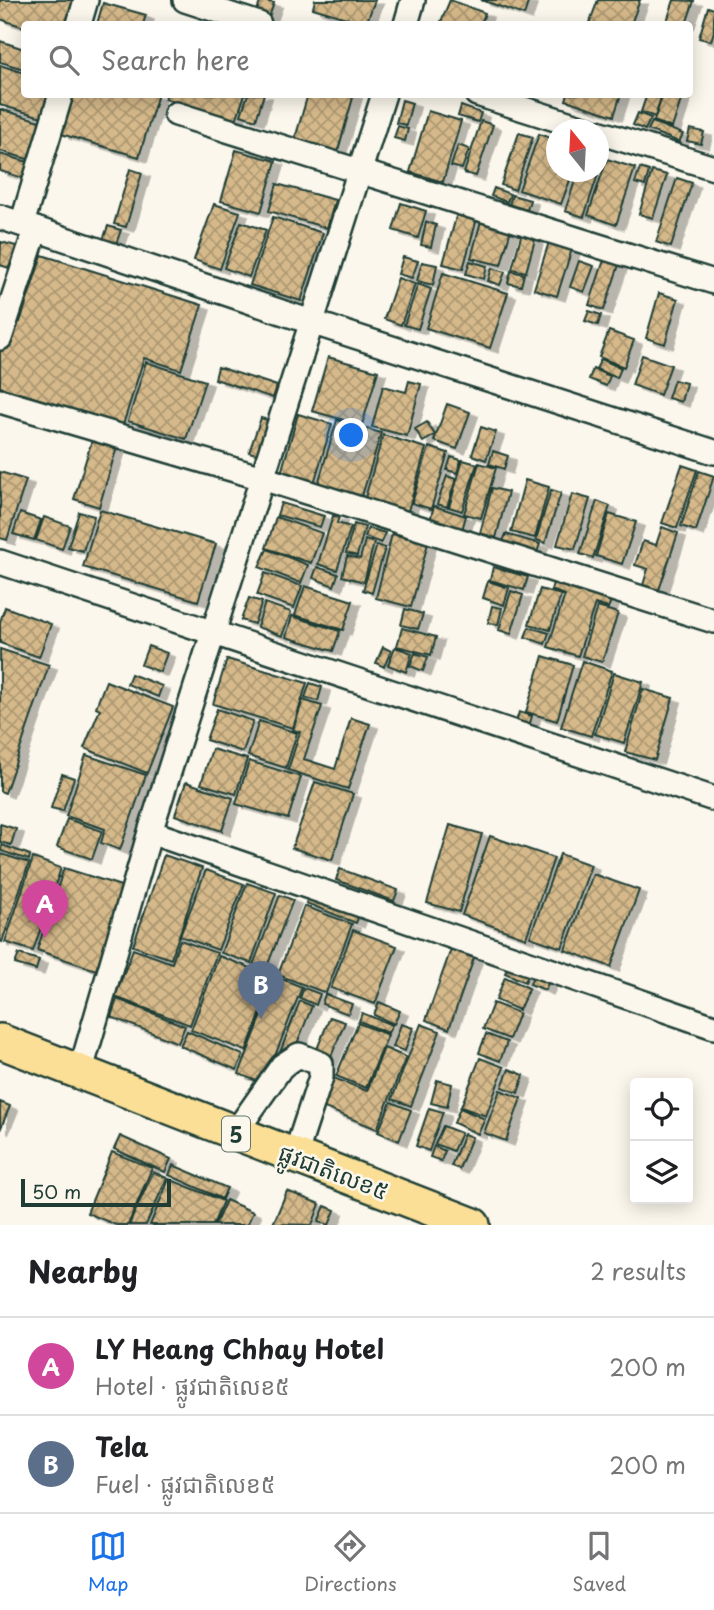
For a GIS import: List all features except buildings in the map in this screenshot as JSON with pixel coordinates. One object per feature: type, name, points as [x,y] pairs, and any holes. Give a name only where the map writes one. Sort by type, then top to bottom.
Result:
[{"type":"highway","name":"ផ្លូវជាតិលេខ៥","points":[[0,1041],[473,1225]]},
{"type":"street","points":[[80,21],[86,0]]},
{"type":"street","points":[[185,0],[250,21]]},
{"type":"street","points":[[407,21],[414,0]]},
{"type":"street","points":[[0,338],[19,223],[60,98]]},
{"type":"street","points":[[80,1073],[150,832],[383,98]]},
{"type":"street","points":[[490,98],[555,119]]},
{"type":"street","points":[[176,114],[714,282]]},
{"type":"street","points":[[609,135],[714,168]]},
{"type":"street","points":[[19,223],[311,322],[714,452]]},
{"type":"street","points":[[0,401],[262,478],[714,621]]},
{"type":"street","points":[[0,562],[714,799]]},
{"type":"street","points":[[150,832],[714,1027]]},
{"type":"street","points":[[235,1133],[282,1066],[299,1055],[311,1059],[321,1065],[321,1076],[295,1156]]},
{"type":"place","name":"LY Heang Chhay Hotel","points":[[45,938]]},
{"type":"place","name":"Tela","points":[[261,1019]]}]
